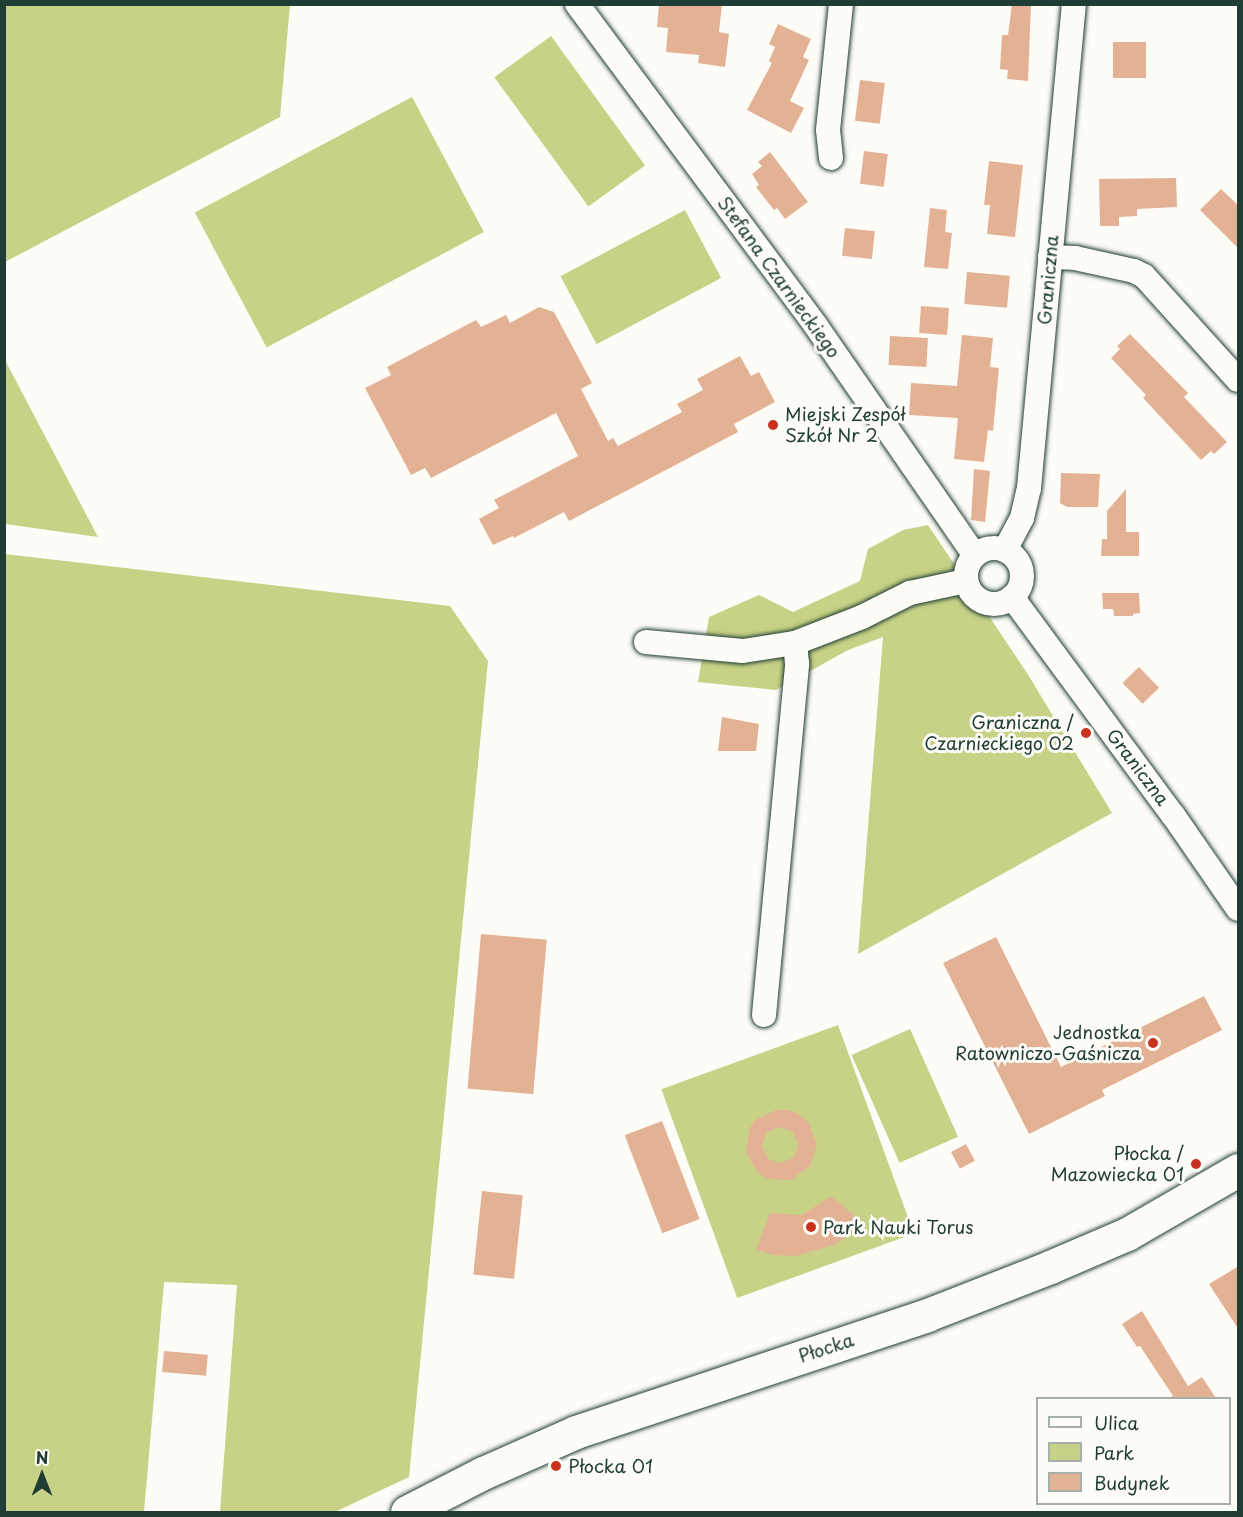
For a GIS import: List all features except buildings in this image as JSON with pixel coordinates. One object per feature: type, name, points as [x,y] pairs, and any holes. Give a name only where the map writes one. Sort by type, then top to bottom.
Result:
[{"type":"main road","name":"Płocka","points":[[407,1512],[483,1473],[576,1432],[927,1315],[1050,1268],[1127,1234],[1239,1170]]},
{"type":"street","name":"Stefana Czarnieckiego","points":[[577,4],[816,326],[974,554]]},
{"type":"street","points":[[831,158],[828,130],[841,4]]},
{"type":"street","name":"Graniczna","points":[[1005,550],[1022,518],[1029,488],[1074,4]]},
{"type":"street","points":[[1050,257],[1075,258],[1134,271],[1144,276],[1239,380]]},
{"type":"street","points":[[991,548],[1005,550],[1016,558],[1022,576],[1021,585],[1012,597],[1000,604],[982,602],[969,589],[965,571],[974,554],[991,548]]},
{"type":"street","points":[[646,642],[744,651],[795,643],[862,617],[910,592],[966,581]]},
{"type":"street","name":"Graniczna","points":[[1012,597],[1173,815],[1239,909]]},
{"type":"street","points":[[765,1015],[797,664],[795,643]]},
{"type":"green space","points":[[5,4],[290,5],[280,117],[5,262]]},
{"type":"green space","points":[[551,36],[645,165],[588,207],[494,77]]},
{"type":"green space","points":[[412,97],[484,232],[267,348],[195,212]]},
{"type":"green space","points":[[685,210],[721,278],[597,344],[561,276]]},
{"type":"green space","points":[[5,360],[98,537],[5,524]]},
{"type":"green space","points":[[928,525],[1027,673],[1112,813],[858,954],[883,637],[848,650],[776,690],[698,682],[709,617],[759,595],[793,612],[860,581],[868,549],[903,530]]},
{"type":"green space","points":[[5,554],[450,606],[488,661],[409,1477],[335,1512],[220,1512],[237,1285],[164,1282],[144,1512],[5,1512]]},
{"type":"green space","points":[[838,1025],[914,1234],[737,1298],[661,1089]]},
{"type":"green space","points":[[910,1029],[958,1137],[900,1163],[852,1055]]},
{"type":"place","name":"Miejski Zespół Szkół Nr 2","points":[[773,425]]},
{"type":"place","name":"Graniczna / Czarnieckiego 02","points":[[1086,733]]},
{"type":"place","name":"Jednostka Ratowniczo-Gaśnicza","points":[[1153,1043]]},
{"type":"place","name":"Płocka / Mazowiecka 01","points":[[1196,1164]]},
{"type":"place","name":"Park Nauki Torus","points":[[811,1227]]},
{"type":"place","name":"Płocka 01","points":[[556,1466]]}]
